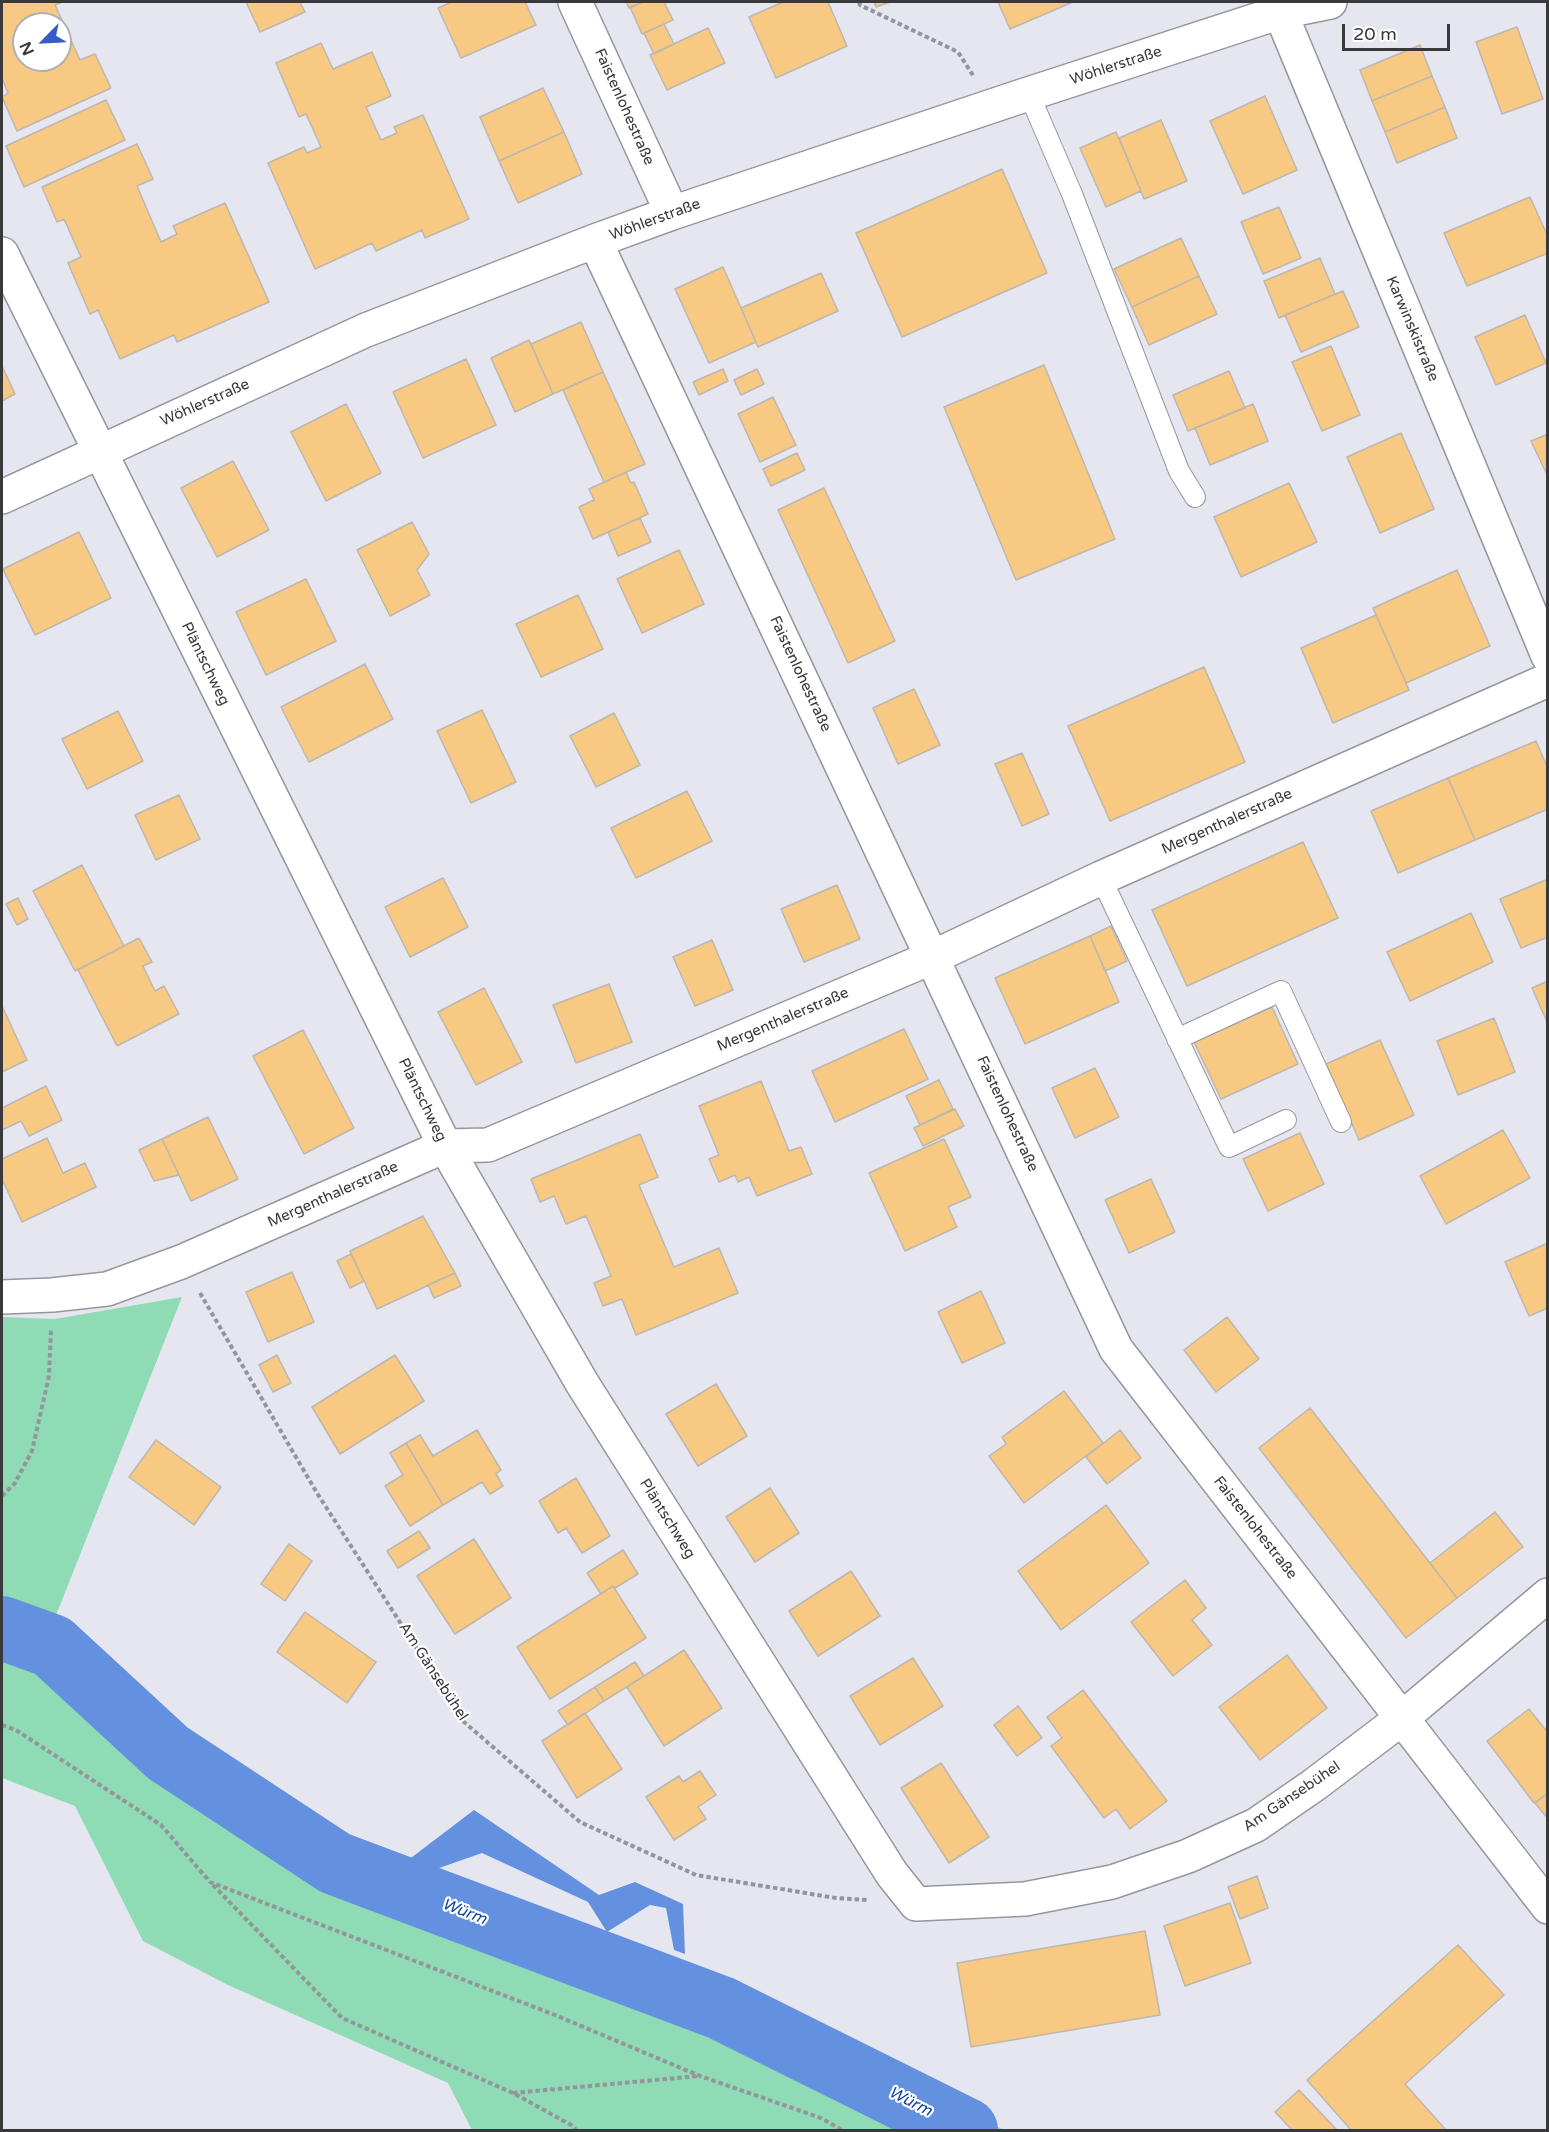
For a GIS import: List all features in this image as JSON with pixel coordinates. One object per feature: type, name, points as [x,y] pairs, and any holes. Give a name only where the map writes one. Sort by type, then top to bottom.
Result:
[{"type":"street","name":"Faistenlohestraße","points":[[575,2],[672,213]]},
{"type":"street","name":"Wöhlerstraße","points":[[2,497],[366,330],[595,241],[1278,7],[1330,2]]},
{"type":"street","name":"Karwinskistraße","points":[[1278,7],[1548,656]]},
{"type":"street","name":"Faistenlohestraße","points":[[595,241],[1116,1349],[1548,1907]]},
{"type":"street","name":"Pläntschweg","points":[[2,254],[445,1146],[582,1383],[892,1874],[916,1904]]},
{"type":"street","name":"Mergenthalerstraße","points":[[3,1293],[52,1295],[107,1289],[181,1262],[445,1146],[488,1145],[933,957],[1101,878],[1548,680]]},
{"type":"street","name":"Am Gänsebühel","points":[[916,1904],[1025,1899],[1112,1882],[1188,1856],[1256,1825],[1314,1785],[1401,1719],[1548,1596]]},
{"type":"lane","points":[[1029,94],[1072,194],[1179,471],[1195,496]]},
{"type":"lane","points":[[1101,878],[1229,1147],[1286,1120]]},
{"type":"lane","points":[[1177,1039],[1281,991],[1341,1122]]},
{"type":"path","points":[[859,2],[860,5],[958,52],[991,106]]},
{"type":"path","name":"Am Gänsebühel","points":[[181,1262],[317,1493],[464,1722],[580,1822],[696,1875],[836,1898]]},
{"type":"path","points":[[2,1496],[15,1483],[32,1451],[49,1376],[52,1295]]},
{"type":"path","points":[[2,1725],[16,1730],[161,1825],[210,1882],[342,2018],[513,2093],[573,2126],[576,2130]]},
{"type":"path","points":[[210,1882],[555,2015],[700,2076],[821,2118],[842,2130]]},
{"type":"path","points":[[513,2093],[700,2076]]},
{"type":"green space","points":[[182,1297],[47,1638],[161,1739],[344,1868],[645,1974],[1005,2130],[472,2130],[448,2083],[228,1985],[143,1941],[75,1806],[2,1778],[2,1317],[55,1319]]},
{"type":"water","points":[[474,1810],[599,1895],[635,1882],[683,1904],[685,1954],[674,1950],[666,1908],[650,1905],[607,1932],[588,1902],[482,1853],[419,1875],[399,1867]]},
{"type":"building","points":[[2,2],[62,2],[55,5],[58,12],[12,12],[12,72],[72,72],[72,42],[80,60],[95,54],[111,88],[17,131],[2,97],[8,93],[2,78]]},
{"type":"building","points":[[246,2],[300,2],[305,12],[260,32]]},
{"type":"building","points":[[452,2],[525,2],[536,25],[461,58],[438,8]]},
{"type":"building","points":[[626,2],[644,2],[629,8]]},
{"type":"building","points":[[644,2],[664,2],[673,20],[642,34],[630,7]]},
{"type":"building","points":[[783,2],[828,2],[847,46],[776,78],[749,17]]},
{"type":"building","points":[[874,2],[890,2],[876,7]]},
{"type":"building","points":[[998,2],[1073,2],[1010,29]]},
{"type":"building","points":[[664,24],[674,44],[654,54],[644,33]]},
{"type":"building","points":[[1517,27],[1543,99],[1502,114],[1476,42]]},
{"type":"building","points":[[708,28],[725,63],[667,90],[650,55]]},
{"type":"building","points":[[321,43],[333,69],[372,52],[391,96],[366,107],[381,140],[397,133],[394,127],[423,115],[469,219],[425,238],[422,230],[376,251],[372,243],[315,269],[268,163],[304,147],[307,153],[321,147],[306,114],[299,117],[276,63]]},
{"type":"building","points":[[1420,45],[1432,76],[1372,101],[1360,70]]},
{"type":"building","points":[[1432,76],[1445,107],[1385,132],[1372,101]]},
{"type":"building","points":[[543,88],[564,132],[499,161],[480,117]]},
{"type":"building","points":[[1265,96],[1297,170],[1243,194],[1210,121]]},
{"type":"building","points":[[106,100],[125,140],[24,187],[6,146]]},
{"type":"building","points":[[1445,107],[1457,138],[1397,163],[1385,132]]},
{"type":"building","points":[[1161,120],[1187,181],[1144,199],[1119,138]]},
{"type":"building","points":[[564,132],[582,174],[518,203],[499,161]]},
{"type":"building","points":[[1116,132],[1141,191],[1106,207],[1080,148]]},
{"type":"building","points":[[137,144],[153,179],[137,186],[161,242],[177,234],[173,226],[225,203],[269,302],[177,342],[174,335],[120,359],[98,310],[90,314],[68,263],[81,257],[64,219],[57,222],[42,187]]},
{"type":"building","points":[[1002,169],[1047,273],[902,337],[856,233]]},
{"type":"building","points":[[1530,197],[1548,237],[1548,253],[1467,286],[1444,233]]},
{"type":"building","points":[[1279,207],[1301,258],[1263,274],[1241,222]]},
{"type":"building","points":[[1181,238],[1199,276],[1132,307],[1114,269]]},
{"type":"building","points":[[1320,258],[1335,294],[1279,318],[1264,281]]},
{"type":"building","points":[[723,267],[756,342],[709,363],[675,289]]},
{"type":"building","points":[[821,273],[838,311],[758,347],[741,308]]},
{"type":"building","points":[[1199,276],[1217,314],[1149,345],[1132,307]]},
{"type":"building","points":[[1343,291],[1359,327],[1301,352],[1285,315]]},
{"type":"building","points":[[1525,315],[1546,363],[1496,385],[1475,337]]},
{"type":"building","points":[[581,322],[603,372],[553,394],[531,344]]},
{"type":"building","points":[[529,340],[553,394],[515,412],[491,358]]},
{"type":"building","points":[[1331,346],[1360,415],[1322,431],[1292,362]]},
{"type":"building","points":[[466,359],[496,425],[423,458],[393,392]]},
{"type":"building","points":[[1044,365],[1115,539],[1016,580],[944,407]]},
{"type":"building","points":[[2,366],[15,394],[2,401]]},
{"type":"building","points":[[723,369],[728,381],[699,395],[693,382]]},
{"type":"building","points":[[757,369],[764,384],[741,395],[734,380]]},
{"type":"building","points":[[1229,371],[1245,408],[1188,431],[1173,395]]},
{"type":"building","points":[[603,372],[645,464],[604,482],[563,390]]},
{"type":"building","points":[[773,397],[796,445],[760,462],[738,414]]},
{"type":"building","points":[[346,404],[381,473],[326,501],[291,432]]},
{"type":"building","points":[[1253,404],[1268,441],[1210,465],[1195,428]]},
{"type":"building","points":[[1401,433],[1434,509],[1380,533],[1347,457]]},
{"type":"building","points":[[1548,434],[1548,477],[1531,441]]},
{"type":"building","points":[[797,453],[805,470],[771,486],[763,469]]},
{"type":"building","points":[[233,461],[269,530],[217,557],[181,488]]},
{"type":"building","points":[[626,472],[631,483],[634,482],[648,514],[593,539],[579,507],[594,500],[589,489]]},
{"type":"building","points":[[1289,483],[1317,542],[1241,577],[1214,517]]},
{"type":"building","points":[[824,488],[895,641],[848,663],[778,510]]},
{"type":"building","points":[[640,518],[651,542],[618,556],[608,532]]},
{"type":"building","points":[[412,522],[429,554],[417,570],[430,595],[390,616],[357,550]]},
{"type":"building","points":[[79,532],[111,598],[35,635],[3,569]]},
{"type":"building","points":[[679,550],[704,604],[642,633],[617,579]]},
{"type":"building","points":[[1457,570],[1490,646],[1406,683],[1373,608]]},
{"type":"building","points":[[306,579],[336,641],[266,675],[236,612]]},
{"type":"building","points":[[578,595],[603,649],[541,677],[516,624]]},
{"type":"building","points":[[1376,615],[1409,690],[1333,723],[1301,648]]},
{"type":"building","points":[[365,664],[393,719],[309,762],[281,707]]},
{"type":"building","points":[[1204,667],[1245,762],[1110,821],[1068,726]]},
{"type":"building","points":[[914,689],[940,745],[898,764],[873,708]]},
{"type":"building","points":[[482,710],[516,782],[471,803],[437,731]]},
{"type":"building","points":[[118,711],[143,761],[87,789],[62,739]]},
{"type":"building","points":[[614,713],[640,765],[596,787],[570,736]]},
{"type":"building","points":[[1536,741],[1548,769],[1548,809],[1475,840],[1448,778]]},
{"type":"building","points":[[1022,753],[1049,814],[1022,826],[995,764]]},
{"type":"building","points":[[1448,778],[1475,840],[1398,873],[1371,811]]},
{"type":"building","points":[[687,791],[712,841],[636,878],[611,828]]},
{"type":"building","points":[[179,795],[200,839],[156,860],[135,815]]},
{"type":"building","points":[[1303,842],[1338,918],[1187,986],[1152,910]]},
{"type":"building","points":[[82,865],[124,946],[75,971],[33,891]]},
{"type":"building","points":[[443,878],[468,927],[410,957],[385,907]]},
{"type":"building","points":[[1548,879],[1548,937],[1521,948],[1500,899]]},
{"type":"building","points":[[837,885],[860,939],[804,962],[781,909]]},
{"type":"building","points":[[18,898],[28,919],[17,925],[6,904]]},
{"type":"building","points":[[1471,913],[1493,962],[1410,1001],[1387,952]]},
{"type":"building","points":[[1111,926],[1127,961],[1105,971],[1090,936]]},
{"type":"building","points":[[1090,936],[1119,1002],[1025,1044],[995,978]]},
{"type":"building","points":[[139,938],[152,962],[143,966],[155,991],[164,986],[179,1014],[117,1046],[78,970]]},
{"type":"building","points":[[712,940],[733,990],[695,1006],[673,957]]},
{"type":"building","points":[[1548,981],[1548,1024],[1532,988]]},
{"type":"building","points":[[609,984],[632,1042],[576,1063],[553,1005]]},
{"type":"building","points":[[484,988],[522,1062],[476,1085],[438,1012]]},
{"type":"building","points":[[2,1006],[27,1060],[2,1072]]},
{"type":"building","points":[[1272,1007],[1298,1064],[1221,1099],[1194,1042]]},
{"type":"building","points":[[1494,1018],[1515,1072],[1458,1095],[1437,1041]]},
{"type":"building","points":[[904,1029],[928,1079],[835,1122],[812,1071]]},
{"type":"building","points":[[303,1030],[354,1128],[304,1154],[253,1056]]},
{"type":"building","points":[[1380,1040],[1414,1115],[1359,1140],[1326,1064]]},
{"type":"building","points":[[1095,1068],[1119,1117],[1075,1138],[1052,1088]]},
{"type":"building","points":[[939,1080],[953,1109],[920,1125],[906,1096]]},
{"type":"building","points":[[761,1081],[789,1151],[801,1147],[812,1174],[757,1196],[749,1177],[738,1182],[735,1175],[719,1182],[709,1159],[719,1155],[699,1106]]},
{"type":"building","points":[[46,1086],[62,1120],[29,1136],[21,1121],[2,1130],[2,1108]]},
{"type":"building","points":[[955,1109],[964,1126],[923,1146],[914,1128]]},
{"type":"building","points":[[208,1117],[238,1179],[191,1201],[162,1139]]},
{"type":"building","points":[[1503,1130],[1530,1178],[1446,1224],[1420,1176]]},
{"type":"building","points":[[1300,1133],[1324,1184],[1268,1211],[1243,1159]]},
{"type":"building","points":[[640,1134],[658,1177],[639,1185],[674,1267],[719,1248],[738,1293],[636,1335],[622,1299],[603,1306],[594,1283],[611,1276],[586,1216],[566,1224],[554,1196],[540,1202],[531,1179]]},
{"type":"building","points":[[47,1138],[63,1173],[85,1163],[96,1187],[22,1222],[2,1179],[2,1159]]},
{"type":"building","points":[[162,1139],[179,1175],[154,1181],[139,1150]]},
{"type":"building","points":[[944,1139],[971,1197],[948,1207],[957,1227],[905,1251],[869,1173]]},
{"type":"building","points":[[1151,1179],[1175,1232],[1129,1253],[1105,1200]]},
{"type":"building","points":[[423,1216],[455,1273],[377,1309],[350,1251]]},
{"type":"building","points":[[1548,1243],[1548,1308],[1529,1316],[1505,1262]]},
{"type":"building","points":[[351,1254],[364,1281],[350,1288],[337,1261]]},
{"type":"building","points":[[292,1272],[314,1322],[268,1342],[246,1292]]},
{"type":"building","points":[[455,1273],[461,1286],[434,1298],[428,1285]]},
{"type":"building","points":[[981,1291],[1005,1343],[962,1363],[938,1312]]},
{"type":"building","points":[[1227,1317],[1259,1359],[1216,1392],[1184,1350]]},
{"type":"building","points":[[277,1355],[291,1383],[273,1392],[259,1365]]},
{"type":"building","points":[[395,1355],[424,1401],[340,1454],[312,1407]]},
{"type":"building","points":[[716,1384],[747,1436],[698,1466],[666,1414]]},
{"type":"building","points":[[1064,1391],[1103,1443],[1024,1503],[989,1456],[1006,1444],[1002,1437]]},
{"type":"building","points":[[1310,1408],[1457,1598],[1406,1638],[1259,1448]]},
{"type":"building","points":[[477,1430],[501,1470],[496,1474],[503,1486],[490,1494],[482,1482],[443,1505],[406,1443],[420,1435],[433,1456]]},
{"type":"building","points":[[1120,1430],[1141,1458],[1107,1484],[1086,1457]]},
{"type":"building","points":[[156,1440],[221,1487],[194,1525],[129,1477]]},
{"type":"building","points":[[406,1443],[443,1505],[410,1526],[385,1486],[403,1475],[390,1453]]},
{"type":"building","points":[[576,1478],[610,1536],[582,1553],[566,1528],[558,1533],[539,1501]]},
{"type":"building","points":[[770,1488],[799,1533],[755,1562],[726,1517]]},
{"type":"building","points":[[1106,1505],[1149,1563],[1061,1630],[1018,1571]]},
{"type":"building","points":[[1495,1512],[1523,1547],[1457,1598],[1430,1563]]},
{"type":"building","points":[[419,1531],[430,1548],[398,1568],[387,1551]]},
{"type":"building","points":[[474,1539],[511,1598],[455,1634],[417,1576]]},
{"type":"building","points":[[289,1544],[312,1561],[285,1601],[261,1584]]},
{"type":"building","points":[[623,1550],[638,1574],[601,1594],[587,1573]]},
{"type":"building","points":[[851,1571],[880,1616],[818,1656],[789,1611]]},
{"type":"building","points":[[1185,1580],[1206,1608],[1192,1620],[1212,1645],[1173,1676],[1131,1622]]},
{"type":"building","points":[[613,1586],[646,1638],[550,1699],[517,1647]]},
{"type":"building","points":[[305,1612],[376,1662],[347,1703],[277,1652]]},
{"type":"building","points":[[684,1650],[722,1708],[664,1746],[627,1687]]},
{"type":"building","points":[[1287,1655],[1327,1708],[1260,1760],[1219,1707]]},
{"type":"building","points":[[913,1658],[943,1706],[880,1745],[850,1696]]},
{"type":"building","points":[[635,1662],[644,1676],[604,1701],[595,1687]]},
{"type":"building","points":[[595,1687],[604,1701],[568,1725],[558,1711]]},
{"type":"building","points":[[1083,1690],[1167,1801],[1130,1829],[1116,1809],[1104,1818],[1051,1746],[1062,1738],[1047,1717]]},
{"type":"building","points":[[1018,1706],[1042,1738],[1017,1756],[994,1725]]},
{"type":"building","points":[[1529,1709],[1548,1733],[1548,1793],[1534,1803],[1487,1741]]},
{"type":"building","points":[[585,1713],[622,1769],[577,1798],[542,1741]]},
{"type":"building","points":[[941,1763],[989,1837],[949,1863],[901,1788]]},
{"type":"building","points":[[700,1771],[716,1795],[698,1807],[706,1819],[674,1840],[646,1797],[679,1776],[683,1782]]},
{"type":"building","points":[[1548,1793],[1548,1819],[1535,1803]]},
{"type":"building","points":[[1257,1876],[1268,1908],[1240,1919],[1228,1887]]},
{"type":"building","points":[[1230,1903],[1251,1963],[1185,1986],[1164,1926]]},
{"type":"building","points":[[1145,1931],[1160,2015],[971,2047],[957,1963]]},
{"type":"building","points":[[1458,1945],[1504,1995],[1405,2084],[1446,2130],[1351,2130],[1307,2080]]},
{"type":"building","points":[[1299,2090],[1337,2130],[1292,2130],[1275,2112]]},
{"type":"waterway","name":"Würm","points":[[2,1628],[52,1646],[168,1753],[335,1863],[721,2008],[966,2130]]}]
